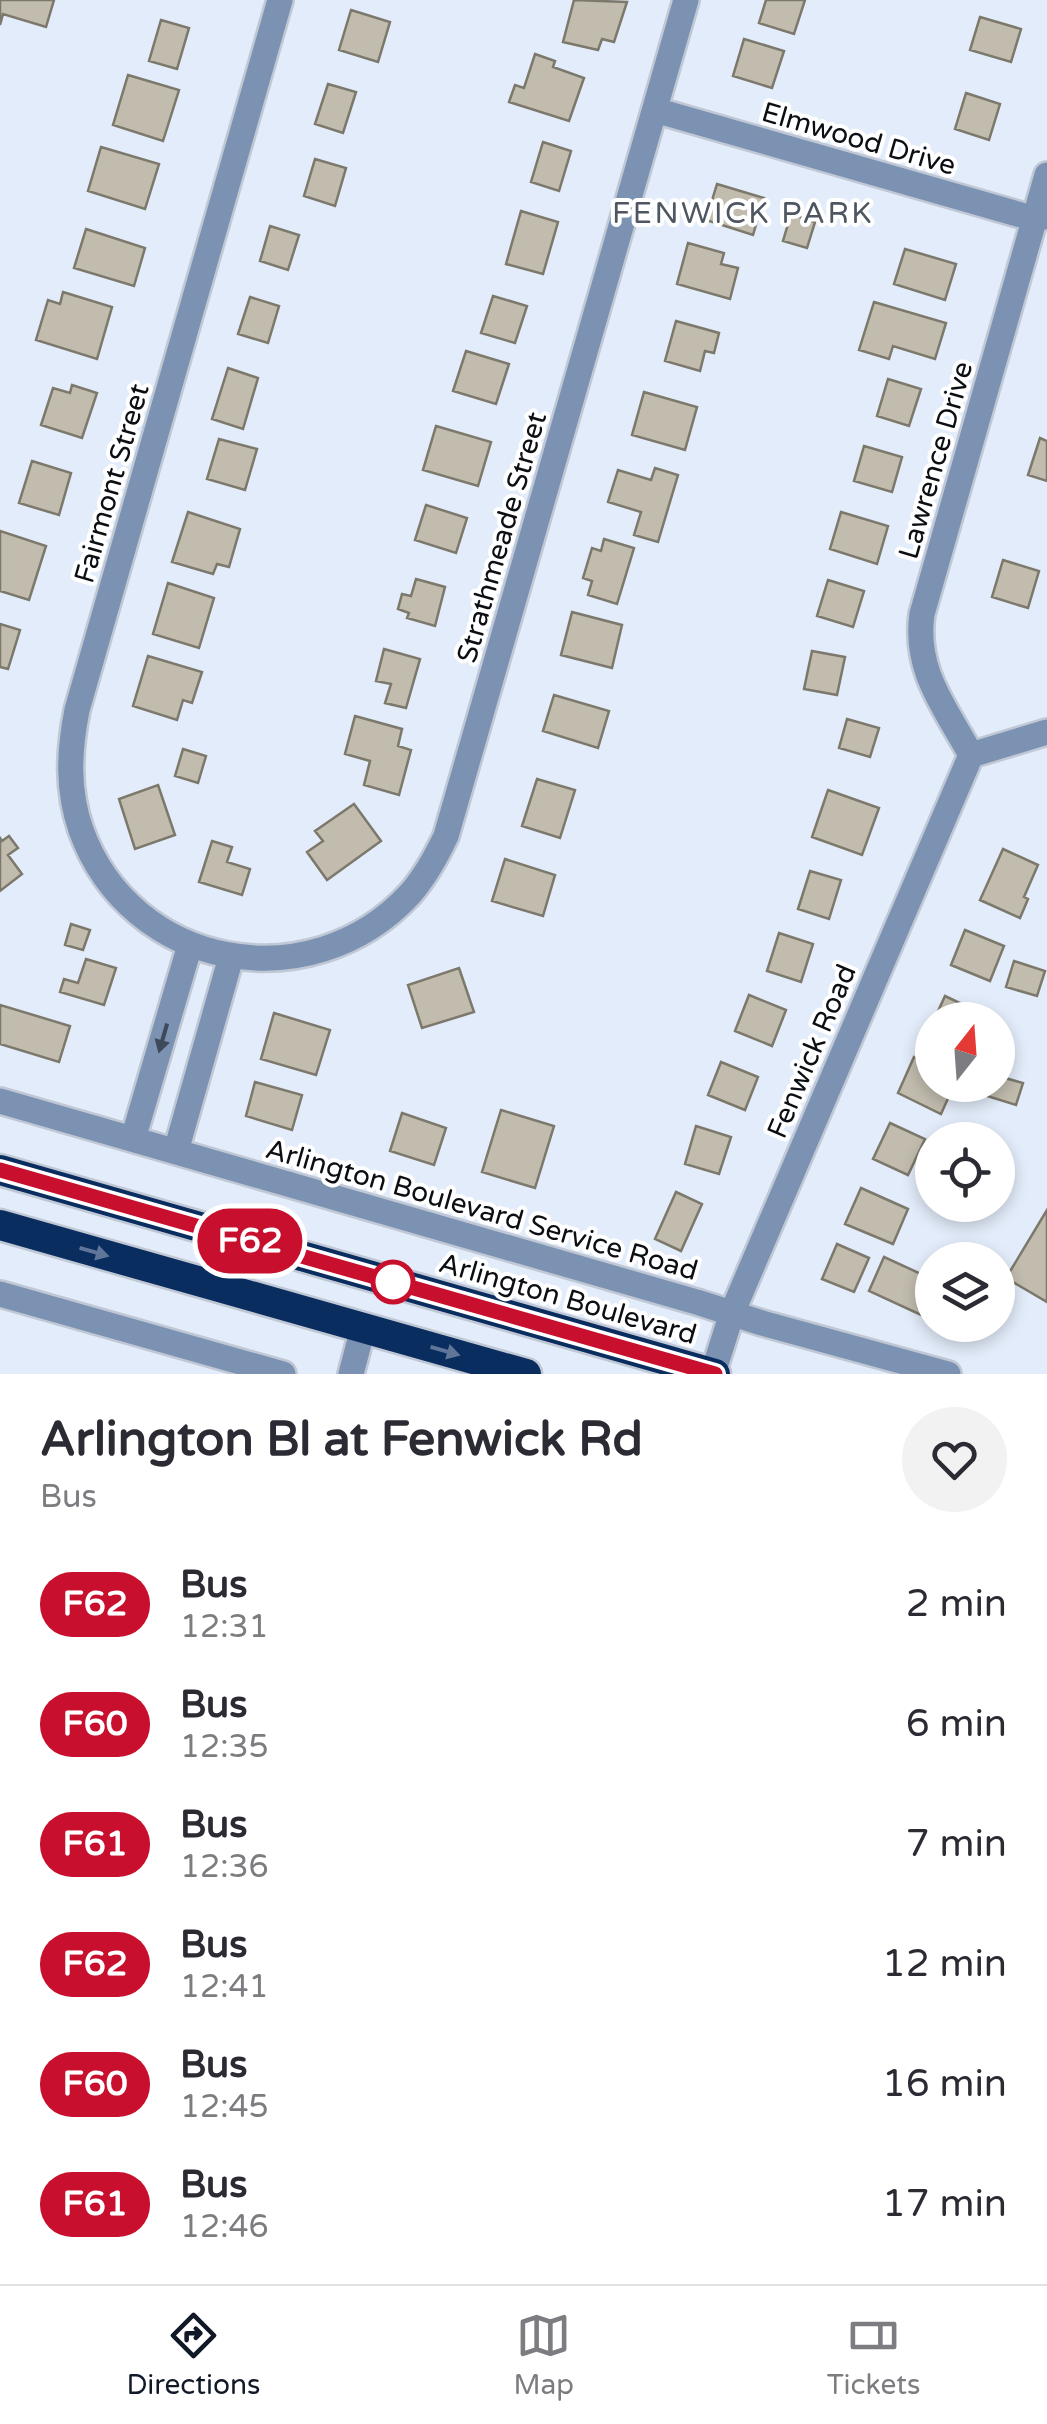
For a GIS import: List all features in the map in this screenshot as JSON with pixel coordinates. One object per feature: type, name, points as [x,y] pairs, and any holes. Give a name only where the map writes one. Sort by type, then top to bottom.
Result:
[{"type":"highway","name":"Arlington Boulevard","points":[[0,1170],[714,1374]]},
{"type":"highway","points":[[0,1226],[526,1374]]},
{"type":"street","name":"Strathmeade Street","points":[[232,957],[283,958],[318,952],[351,938],[383,918],[410,894],[430,868],[446,836],[686,0]]},
{"type":"street","name":"Fairmont Street","points":[[232,957],[190,944],[158,928],[133,908],[109,880],[80,827],[72,793],[70,745],[277,1]]},
{"type":"street","name":"Elmwood Drive","points":[[654,110],[1041,218]]},
{"type":"street","name":"Lawrence Drive","points":[[971,755],[925,669],[922,614],[1041,218],[1047,175]]},
{"type":"street","points":[[971,755],[1047,732]]},
{"type":"street","name":"Fenwick Road","points":[[714,1374],[732,1313],[971,755]]},
{"type":"street","points":[[133,1139],[190,944]]},
{"type":"street","points":[[176,1152],[232,957]]},
{"type":"street","name":"Arlington Boulevard Service Road","points":[[0,1101],[948,1374]]},
{"type":"street","points":[[0,1294],[283,1374]]},
{"type":"street","points":[[351,1374],[363,1328]]},
{"type":"building","points":[[0,0],[54,0],[46,27],[3,14],[0,25]]},
{"type":"building","points":[[574,0],[627,2],[614,42],[602,39],[598,50],[563,42]]},
{"type":"building","points":[[766,0],[805,0],[794,34],[759,23]]},
{"type":"building","points":[[351,10],[390,22],[378,62],[339,50]]},
{"type":"building","points":[[980,17],[1021,29],[1011,62],[970,50]]},
{"type":"building","points":[[161,20],[189,28],[177,69],[149,61]]},
{"type":"building","points":[[744,39],[784,51],[772,88],[733,76]]},
{"type":"building","points":[[535,54],[555,61],[553,67],[584,78],[569,121],[509,102],[515,85],[524,88]]},
{"type":"building","points":[[128,75],[179,90],[163,141],[113,125]]},
{"type":"building","points":[[328,84],[356,92],[343,133],[315,124]]},
{"type":"building","points":[[966,93],[1000,104],[989,140],[955,129]]},
{"type":"building","points":[[543,142],[571,151],[559,191],[531,182]]},
{"type":"building","points":[[101,147],[159,164],[145,209],[88,191]]},
{"type":"building","points":[[315,159],[346,168],[335,206],[304,196]]},
{"type":"building","points":[[717,184],[764,198],[753,235],[706,220]]},
{"type":"building","points":[[521,211],[558,222],[543,274],[506,264]]},
{"type":"building","points":[[791,214],[815,222],[807,248],[783,241]]},
{"type":"building","points":[[270,226],[299,235],[288,270],[260,261]]},
{"type":"building","points":[[86,229],[145,248],[134,286],[74,268]]},
{"type":"building","points":[[688,243],[724,253],[721,264],[738,268],[730,299],[677,284]]},
{"type":"building","points":[[905,249],[956,264],[945,300],[894,284]]},
{"type":"building","points":[[63,292],[112,307],[97,359],[36,340],[48,300],[60,304]]},
{"type":"building","points":[[493,296],[527,306],[515,343],[481,333]]},
{"type":"building","points":[[250,297],[279,306],[268,343],[238,334]]},
{"type":"building","points":[[874,302],[946,323],[935,359],[893,346],[889,359],[859,350]]},
{"type":"building","points":[[676,321],[719,333],[714,353],[705,351],[700,371],[665,361]]},
{"type":"building","points":[[466,351],[509,364],[496,404],[453,391]]},
{"type":"building","points":[[228,368],[258,378],[243,429],[212,419]]},
{"type":"building","points":[[888,379],[921,389],[909,426],[877,416]]},
{"type":"building","points":[[72,385],[97,393],[82,438],[41,425],[53,388],[70,393]]},
{"type":"building","points":[[644,392],[697,407],[685,450],[632,435]]},
{"type":"building","points":[[436,426],[491,442],[478,486],[423,470]]},
{"type":"building","points":[[1040,438],[1047,441],[1047,481],[1028,475]]},
{"type":"building","points":[[219,439],[257,449],[245,490],[207,479]]},
{"type":"building","points":[[864,446],[902,457],[892,492],[854,481]]},
{"type":"building","points":[[32,461],[71,473],[59,515],[19,503]]},
{"type":"building","points":[[655,468],[678,475],[658,542],[634,535],[641,512],[608,502],[618,470],[651,480]]},
{"type":"building","points":[[426,505],[467,518],[456,553],[415,540]]},
{"type":"building","points":[[188,512],[240,529],[229,567],[217,564],[213,574],[172,562]]},
{"type":"building","points":[[841,512],[888,526],[877,564],[830,549]]},
{"type":"building","points":[[0,531],[46,546],[29,600],[0,591]]},
{"type":"building","points":[[604,539],[634,548],[617,604],[588,595],[592,581],[583,578],[592,548],[601,551]]},
{"type":"building","points":[[1003,560],[1039,571],[1028,608],[992,597]]},
{"type":"building","points":[[416,579],[445,587],[435,626],[407,618],[409,613],[398,609],[402,594],[411,596]]},
{"type":"building","points":[[828,580],[864,591],[853,627],[817,616]]},
{"type":"building","points":[[168,583],[214,598],[199,648],[153,634]]},
{"type":"building","points":[[572,612],[622,625],[612,668],[561,655]]},
{"type":"building","points":[[0,624],[20,630],[8,669],[0,667]]},
{"type":"building","points":[[384,649],[420,659],[406,708],[385,703],[391,684],[376,681]]},
{"type":"building","points":[[812,651],[845,657],[837,695],[804,689]]},
{"type":"building","points":[[148,656],[202,672],[192,703],[183,700],[177,720],[133,706]]},
{"type":"building","points":[[554,695],[609,711],[598,748],[543,731]]},
{"type":"building","points":[[355,716],[402,729],[398,746],[411,750],[399,795],[364,785],[370,761],[345,754]]},
{"type":"building","points":[[847,719],[879,728],[870,757],[839,748]]},
{"type":"building","points":[[183,749],[206,756],[198,783],[175,776]]},
{"type":"building","points":[[537,779],[575,790],[560,838],[522,826]]},
{"type":"building","points":[[158,785],[175,835],[135,849],[119,799]]},
{"type":"building","points":[[828,790],[879,808],[862,855],[812,837]]},
{"type":"building","points":[[354,804],[381,841],[327,880],[307,852],[323,841],[315,831]]},
{"type":"building","points":[[9,836],[18,848],[8,855],[22,874],[0,891],[0,838],[2,841]]},
{"type":"building","points":[[212,841],[232,847],[227,862],[250,869],[242,895],[199,882]]},
{"type":"building","points":[[1003,849],[1038,865],[1020,918],[980,900]]},
{"type":"building","points":[[505,859],[555,875],[543,916],[492,901]]},
{"type":"building","points":[[810,871],[841,880],[829,919],[798,909]]},
{"type":"building","points":[[71,924],[90,930],[83,950],[65,945]]},
{"type":"building","points":[[965,930],[1004,946],[990,981],[951,965]]},
{"type":"building","points":[[779,933],[813,944],[801,982],[767,971]]},
{"type":"building","points":[[86,959],[116,968],[104,1005],[60,992],[64,979],[78,983]]},
{"type":"building","points":[[1014,961],[1045,971],[1037,996],[1006,987]]},
{"type":"building","points":[[459,968],[474,1012],[422,1028],[408,985]]},
{"type":"building","points":[[749,995],[786,1010],[772,1046],[735,1031]]},
{"type":"building","points":[[0,1005],[70,1026],[59,1062],[0,1044]]},
{"type":"building","points":[[274,1013],[330,1030],[316,1075],[261,1059]]},
{"type":"building","points":[[914,1057],[915,1101],[898,1093]]},
{"type":"building","points":[[721,1062],[758,1077],[745,1110],[708,1095]]},
{"type":"building","points":[[1015,1081],[1023,1083],[1016,1105],[1006,1102],[1015,1102]]},
{"type":"building","points":[[255,1082],[302,1095],[292,1130],[246,1116]]},
{"type":"building","points":[[916,1102],[946,1102],[941,1114]]},
{"type":"building","points":[[501,1110],[554,1126],[535,1188],[482,1172]]},
{"type":"building","points":[[402,1113],[446,1128],[434,1165],[390,1151]]},
{"type":"building","points":[[890,1123],[915,1134],[915,1160],[908,1175],[873,1159]]},
{"type":"building","points":[[696,1126],[731,1137],[719,1174],[685,1164]]},
{"type":"building","points":[[861,1188],[908,1209],[893,1244],[845,1224]]},
{"type":"building","points":[[676,1192],[702,1204],[681,1251],[655,1239]]},
{"type":"building","points":[[1047,1210],[1047,1302],[1015,1283],[1015,1263]]},
{"type":"building","points":[[837,1244],[869,1258],[854,1292],[822,1279]]},
{"type":"building","points":[[884,1257],[915,1271],[915,1312],[869,1291]]},
{"type":"bus line","name":"F62","points":[[0,1170],[715,1374]]},
{"type":"district","name":"FENWICK PARK","points":[[743,213]]}]
